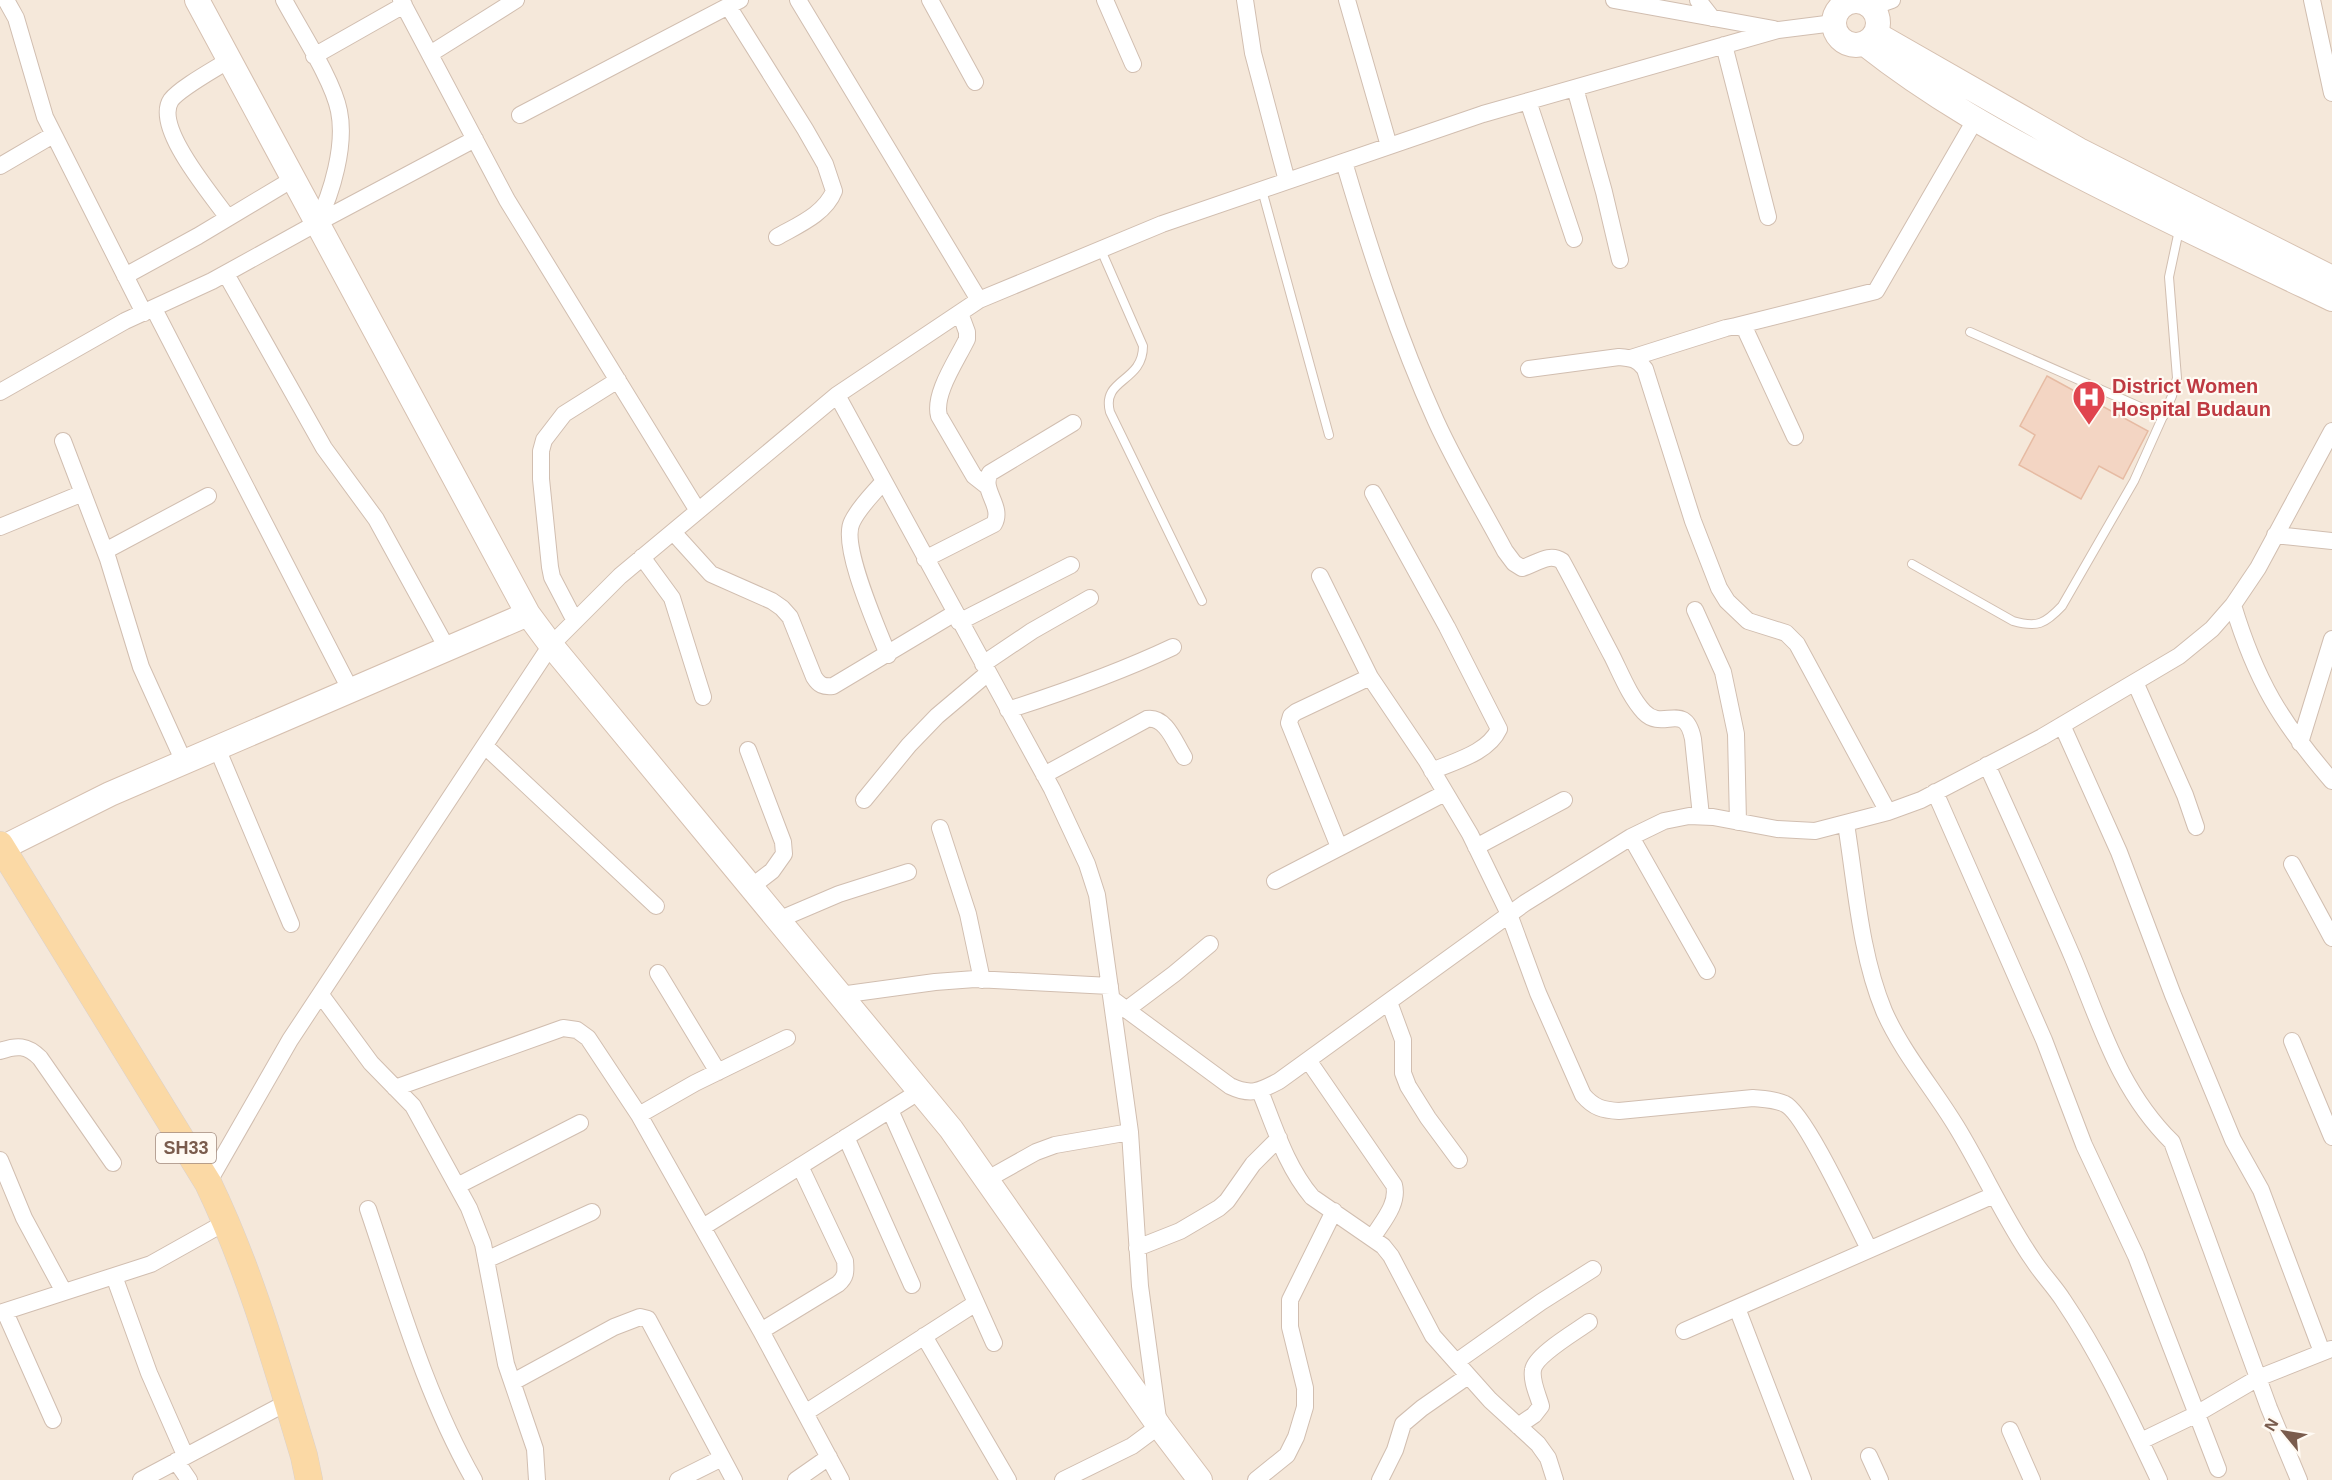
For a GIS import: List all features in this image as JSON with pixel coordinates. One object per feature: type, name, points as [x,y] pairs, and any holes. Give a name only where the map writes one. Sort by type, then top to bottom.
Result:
[{"type":"main road","name":"SH33","points":[[1,847],[208,1183],[226,1222],[260,1310],[309,1480]]},
{"type":"street","points":[[6,0],[16,18],[45,117],[53,135],[125,276],[149,311],[351,691]]},
{"type":"street","points":[[197,0],[528,614],[551,645],[951,1129],[1159,1426],[1200,1480]]},
{"type":"street","points":[[284,0],[332,88],[341,121],[340,143],[328,201],[317,223]]},
{"type":"street","points":[[430,54],[516,0]]},
{"type":"street","points":[[798,0],[980,300]]},
{"type":"street","points":[[930,0],[975,82]]},
{"type":"street","points":[[1105,0],[1133,64]]},
{"type":"street","points":[[1245,0],[1253,53],[1287,181]]},
{"type":"street","points":[[1347,0],[1389,146]]},
{"type":"street","points":[[1614,0],[1778,30]]},
{"type":"street","points":[[1698,0],[1712,18]]},
{"type":"street","points":[[2312,0],[2332,93]]},
{"type":"street","points":[[208,1183],[290,1040],[551,645],[620,576],[837,395],[980,300],[1162,224],[1528,101],[1778,30],[1858,1],[1882,3],[1871,39]]},
{"type":"street","points":[[314,56],[403,3],[507,200],[698,511]]},
{"type":"street","points":[[520,115],[734,3],[825,164],[834,191],[830,202],[821,210],[777,237]]},
{"type":"street","points":[[1840,9],[1835,30],[1844,42],[1858,45],[1871,39],[1915,54],[2079,150],[2332,278]]},
{"type":"street","points":[[1871,39],[1896,68],[1975,120],[2134,205],[2332,300]]},
{"type":"street","points":[[1724,45],[1768,218]]},
{"type":"street","points":[[228,218],[181,151],[172,134],[167,111],[171,100],[229,60]]},
{"type":"street","points":[[1575,88],[1620,260]]},
{"type":"street","points":[[1528,101],[1574,239]]},
{"type":"street","points":[[1529,369],[1631,357],[1736,326],[1876,291],[1975,120]]},
{"type":"street","points":[[0,166],[53,135]]},
{"type":"street","points":[[0,392],[125,321],[226,274],[475,139]]},
{"type":"street","points":[[1344,162],[1373,259],[1411,363],[1437,423],[1505,550],[1514,563],[1522,568],[1550,556],[1562,561],[1628,688],[1644,713],[1653,719],[1663,720],[1677,717],[1684,720],[1691,728],[1701,816]]},
{"type":"street","points":[[125,276],[294,179]]},
{"type":"street","points":[[226,274],[324,448],[376,519],[448,650]]},
{"type":"street","points":[[960,313],[967,332],[967,339],[939,396],[936,408],[974,476],[988,487]]},
{"type":"street","points":[[1736,326],[1745,329],[1751,339],[1795,437]]},
{"type":"street","points":[[1631,357],[1639,361],[1645,369],[1693,521],[1719,588],[1727,601],[1748,621],[1786,633],[1797,644],[1888,812]]},
{"type":"street","points":[[575,621],[552,577],[550,567],[541,479],[541,451],[544,440],[564,414],[618,380]]},
{"type":"street","points":[[837,395],[1044,775],[1087,864],[1097,895],[1130,1132],[1140,1286],[1159,1426]]},
{"type":"street","points":[[925,560],[994,524],[998,511],[988,487],[987,478],[990,473],[1072,423]]},
{"type":"street","points":[[840,995],[935,982],[982,980],[1111,992],[1126,1010],[1230,1086],[1243,1092],[1260,1091],[1279,1082],[1509,915],[1631,837],[1664,821],[1701,816],[1777,829],[1815,831],[1888,812],[1935,792],[2062,725],[2179,656],[2212,629],[2233,605],[2258,568],[2332,431]]},
{"type":"street","points":[[63,441],[105,551],[141,667],[184,762]]},
{"type":"street","points":[[884,482],[851,523],[849,544],[888,655]]},
{"type":"street","points":[[0,527],[83,493]]},
{"type":"street","points":[[1373,493],[1447,627],[1499,729],[1488,744],[1432,771]]},
{"type":"street","points":[[105,551],[208,496]]},
{"type":"street","points":[[673,532],[711,574],[723,582],[772,601],[782,608],[790,617],[818,683],[824,687],[832,686],[957,617],[1071,565]]},
{"type":"street","points":[[2275,535],[2332,541]]},
{"type":"street","points":[[642,557],[672,598],[703,698]]},
{"type":"street","points":[[1320,576],[1370,677],[1432,771],[1476,848],[1509,915],[1574,1079],[1591,1104],[1602,1110],[1619,1111],[1753,1098],[1787,1104],[1811,1137],[1869,1249]]},
{"type":"street","points":[[864,800],[909,745],[985,669],[1032,631],[1090,598]]},
{"type":"street","points":[[2233,605],[2246,648],[2279,714],[2332,781]]},
{"type":"street","points":[[1695,610],[1723,672],[1736,734],[1738,822]]},
{"type":"street","points":[[1,847],[110,794],[528,614]]},
{"type":"street","points":[[2300,743],[2332,639]]},
{"type":"street","points":[[1008,710],[1065,692],[1135,665],[1173,647]]},
{"type":"street","points":[[1339,847],[1289,723],[1291,716],[1296,712],[1370,677]]},
{"type":"street","points":[[2135,682],[2185,795],[2196,827]]},
{"type":"street","points":[[1044,775],[1147,719],[1154,718],[1161,721],[1184,757]]},
{"type":"street","points":[[2062,725],[2119,852],[2173,995],[2233,1140],[2261,1190],[2327,1350],[2258,1378],[2196,1414],[2141,1441]]},
{"type":"street","points":[[485,746],[656,906]]},
{"type":"street","points":[[217,748],[291,924]]},
{"type":"street","points":[[748,750],[783,842],[784,854],[772,871],[751,887]]},
{"type":"street","points":[[1987,765],[2040,882],[2122,1077],[2147,1117],[2172,1142],[2258,1378],[2299,1480]]},
{"type":"street","points":[[1275,881],[1445,792]]},
{"type":"street","points":[[1935,792],[2044,1040],[2084,1145],[2136,1256],[2218,1469]]},
{"type":"street","points":[[1476,848],[1564,800]]},
{"type":"street","points":[[1846,824],[1863,935],[1885,1012],[1899,1039],[1957,1127],[2033,1261],[2063,1298],[2078,1322],[2159,1480]]},
{"type":"street","points":[[940,828],[968,914],[982,980]]},
{"type":"street","points":[[1631,837],[1707,971]]},
{"type":"street","points":[[2292,864],[2332,938]]},
{"type":"street","points":[[778,920],[838,894],[908,872]]},
{"type":"street","points":[[1126,1010],[1210,944]]},
{"type":"street","points":[[658,973],[718,1072]]},
{"type":"street","points":[[321,995],[371,1063],[413,1106],[469,1209],[486,1260],[501,1341],[535,1449],[537,1480]]},
{"type":"street","points":[[1389,1002],[1403,1040],[1403,1073],[1408,1086],[1459,1160]]},
{"type":"street","points":[[394,1088],[563,1028],[577,1030],[588,1038],[639,1115],[761,1331],[841,1480]]},
{"type":"street","points":[[639,1115],[787,1038]]},
{"type":"street","points":[[2292,1041],[2332,1137]]},
{"type":"street","points":[[0,1051],[22,1046],[31,1049],[40,1058],[113,1163]]},
{"type":"street","points":[[1308,1060],[1394,1185],[1395,1202],[1372,1238]]},
{"type":"street","points":[[1260,1091],[1290,1166],[1303,1186],[1312,1197],[1372,1238],[1391,1256],[1423,1321],[1433,1336],[1468,1376],[1548,1458],[1555,1480]]},
{"type":"street","points":[[703,1227],[920,1092]]},
{"type":"street","points":[[890,1110],[994,1343]]},
{"type":"street","points":[[457,1186],[580,1123]]},
{"type":"street","points":[[986,1180],[1036,1152],[1055,1145],[1130,1132]]},
{"type":"street","points":[[846,1137],[912,1284]]},
{"type":"street","points":[[1137,1248],[1180,1231],[1219,1208],[1253,1164],[1279,1138]]},
{"type":"street","points":[[0,1160],[24,1218],[64,1292]]},
{"type":"street","points":[[761,1331],[838,1284],[844,1278],[846,1271],[845,1261],[800,1166]]},
{"type":"street","points":[[1684,1331],[1994,1195]]},
{"type":"street","points":[[368,1209],[433,1395],[474,1480]]},
{"type":"street","points":[[1256,1480],[1287,1455],[1296,1437],[1305,1407],[1304,1380],[1290,1327],[1290,1300],[1334,1211]]},
{"type":"street","points":[[486,1260],[592,1212]]},
{"type":"street","points":[[53,1420],[3,1312],[151,1264],[226,1222]]},
{"type":"street","points":[[1456,1362],[1540,1302],[1593,1269]]},
{"type":"street","points":[[114,1276],[189,1480]]},
{"type":"street","points":[[805,1413],[976,1303]]},
{"type":"street","points":[[1737,1308],[1803,1480]]},
{"type":"street","points":[[513,1382],[614,1327],[640,1317],[648,1319],[734,1480]]},
{"type":"street","points":[[1518,1426],[1534,1415],[1541,1406],[1533,1376],[1533,1367],[1540,1358],[1589,1322]]},
{"type":"street","points":[[924,1336],[1008,1480]]},
{"type":"street","points":[[1380,1480],[1395,1450],[1403,1424],[1468,1376]]},
{"type":"street","points":[[141,1480],[288,1402]]},
{"type":"street","points":[[1063,1480],[1083,1475],[1132,1446],[1159,1426]]},
{"type":"street","points":[[2010,1430],[2032,1480]]},
{"type":"street","points":[[1869,1456],[1880,1480]]},
{"type":"street","points":[[796,1480],[829,1457]]},
{"type":"street","points":[[678,1480],[722,1458]]},
{"type":"lane","points":[[1262,190],[1329,435]]},
{"type":"lane","points":[[1912,564],[2013,621],[2026,625],[2039,625],[2062,606],[2134,482],[2178,378],[2169,277],[2180,226]]},
{"type":"lane","points":[[1101,250],[1143,346],[1143,357],[1138,369],[1111,391],[1107,401],[1110,412],[1202,601]]},
{"type":"lane","points":[[1970,332],[2163,417]]},
{"type":"shaded area","points":[[0,0],[2332,0],[2332,1480],[0,1480]]},
{"type":"building","points":[[2047,376],[2148,431],[2123,479],[2099,466],[2081,499],[2019,465],[2035,435],[2020,426]]},
{"type":"place","name":"District Women Hospital Budaun","points":[[2089,426]]}]
